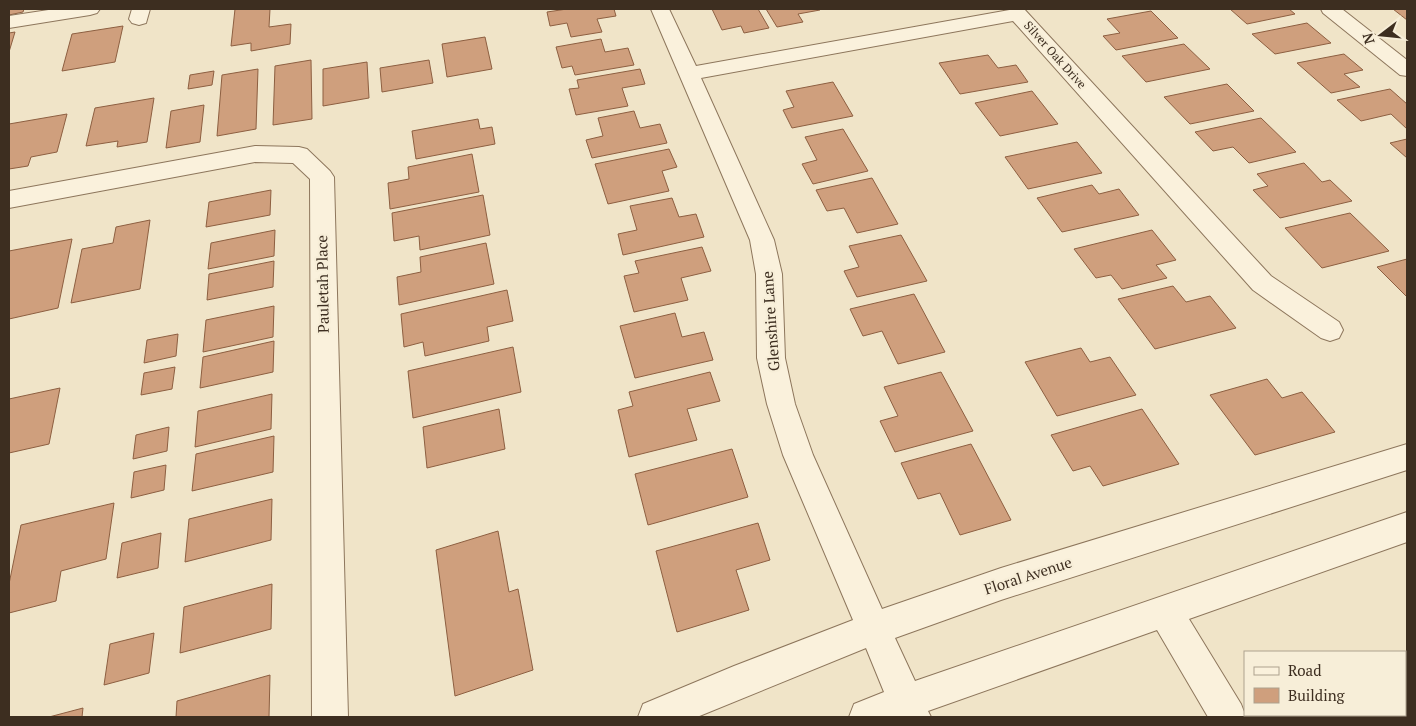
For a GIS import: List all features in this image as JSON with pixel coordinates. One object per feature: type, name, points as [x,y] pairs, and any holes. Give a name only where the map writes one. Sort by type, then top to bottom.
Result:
[{"type":"street","points":[[9,22],[90,9]]},
{"type":"street","name":"Glenshire Lane","points":[[660,9],[762,240],[770,274],[769,323],[771,358],[781,404],[798,455],[910,709]]},
{"type":"street","points":[[1330,9],[1407,70]]},
{"type":"street","name":"Silver Oak Drive","points":[[689,74],[1018,14],[1262,283],[1330,330]]},
{"type":"street","name":"Pauletah Place","points":[[9,200],[255,154],[299,155],[322,177],[330,717]]},
{"type":"street","name":"Floral Avenue","points":[[656,717],[734,683],[875,628],[1001,584],[1407,457]]},
{"type":"street","points":[[867,717],[910,709],[1166,613],[1407,527]]},
{"type":"street","points":[[1166,613],[1228,717]]},
{"type":"building","points":[[9,9],[24,9],[23,12],[9,15]]},
{"type":"building","points":[[235,9],[270,9],[269,27],[291,24],[290,44],[251,51],[251,43],[231,46]]},
{"type":"building","points":[[567,9],[614,9],[616,16],[597,19],[602,32],[571,37],[567,23],[550,26],[547,12]]},
{"type":"building","points":[[712,9],[758,9],[769,28],[744,33],[741,26],[722,30]]},
{"type":"building","points":[[766,9],[820,10],[798,14],[803,22],[777,27]]},
{"type":"building","points":[[1230,9],[1289,9],[1295,14],[1247,24]]},
{"type":"building","points":[[1393,9],[1407,9],[1407,20]]},
{"type":"building","points":[[1151,11],[1178,38],[1116,50],[1103,36],[1120,33],[1107,19]]},
{"type":"building","points":[[1307,23],[1331,43],[1275,54],[1252,34]]},
{"type":"building","points":[[123,26],[115,62],[62,71],[72,34]]},
{"type":"building","points":[[15,32],[9,52],[9,33]]},
{"type":"building","points":[[485,37],[492,69],[447,77],[442,44]]},
{"type":"building","points":[[601,39],[605,52],[628,48],[634,65],[575,75],[572,66],[562,68],[556,47]]},
{"type":"building","points":[[1184,44],[1210,69],[1146,82],[1122,56]]},
{"type":"building","points":[[1344,54],[1363,70],[1344,74],[1360,87],[1331,93],[1297,63]]},
{"type":"building","points":[[988,55],[998,68],[1016,65],[1028,82],[960,94],[939,63]]},
{"type":"building","points":[[311,60],[312,119],[273,125],[275,66]]},
{"type":"building","points":[[429,60],[433,83],[382,92],[380,68]]},
{"type":"building","points":[[367,62],[369,98],[323,106],[323,69]]},
{"type":"building","points":[[258,69],[256,129],[217,136],[222,75]]},
{"type":"building","points":[[640,69],[645,84],[622,88],[628,106],[576,115],[569,89],[579,88],[577,80]]},
{"type":"building","points":[[214,71],[212,85],[188,89],[190,75]]},
{"type":"building","points":[[833,82],[853,116],[792,128],[783,110],[794,107],[786,91]]},
{"type":"building","points":[[1227,84],[1254,111],[1190,124],[1164,97]]},
{"type":"building","points":[[1390,89],[1407,104],[1407,129],[1391,114],[1361,121],[1337,100]]},
{"type":"building","points":[[1032,91],[1058,124],[1000,136],[975,103]]},
{"type":"building","points":[[154,98],[147,142],[117,147],[118,141],[86,146],[95,108]]},
{"type":"building","points":[[204,105],[200,142],[166,148],[171,111]]},
{"type":"building","points":[[634,111],[640,128],[660,124],[667,143],[592,158],[586,140],[603,136],[598,118]]},
{"type":"building","points":[[67,114],[57,152],[31,157],[28,166],[9,169],[9,124]]},
{"type":"building","points":[[1261,118],[1296,152],[1249,163],[1233,147],[1213,151],[1195,132]]},
{"type":"building","points":[[478,119],[480,129],[492,127],[495,144],[416,159],[412,131]]},
{"type":"building","points":[[843,129],[868,171],[813,184],[802,164],[817,160],[805,137]]},
{"type":"building","points":[[1407,139],[1407,158],[1390,143]]},
{"type":"building","points":[[1077,142],[1102,173],[1028,189],[1005,157]]},
{"type":"building","points":[[669,149],[677,167],[662,171],[669,191],[608,204],[595,164]]},
{"type":"building","points":[[472,154],[479,192],[390,209],[388,183],[409,179],[408,167]]},
{"type":"building","points":[[1304,163],[1322,182],[1330,180],[1352,201],[1280,218],[1253,190],[1268,186],[1257,174]]},
{"type":"building","points":[[872,178],[898,224],[857,233],[844,208],[827,211],[816,190]]},
{"type":"building","points":[[1092,185],[1099,194],[1119,189],[1139,215],[1062,232],[1037,198]]},
{"type":"building","points":[[271,190],[270,215],[206,227],[209,202]]},
{"type":"building","points":[[483,195],[490,235],[420,250],[419,236],[394,241],[392,213]]},
{"type":"building","points":[[672,198],[679,217],[696,214],[704,237],[623,255],[618,234],[637,230],[630,206]]},
{"type":"building","points":[[1350,213],[1389,251],[1322,268],[1285,228]]},
{"type":"building","points":[[150,220],[140,289],[71,303],[82,249],[113,243],[116,227]]},
{"type":"building","points":[[275,230],[274,256],[208,269],[211,243]]},
{"type":"building","points":[[1152,230],[1176,260],[1156,265],[1167,278],[1122,289],[1111,275],[1096,278],[1074,249]]},
{"type":"building","points":[[901,235],[927,281],[857,297],[844,271],[859,267],[849,246]]},
{"type":"building","points":[[72,239],[58,308],[9,319],[9,251]]},
{"type":"building","points":[[486,243],[494,284],[399,305],[397,277],[421,272],[420,257]]},
{"type":"building","points":[[702,247],[711,271],[681,278],[688,300],[634,312],[624,276],[639,273],[635,261]]},
{"type":"building","points":[[1407,259],[1407,297],[1377,267]]},
{"type":"building","points":[[274,261],[273,287],[207,300],[209,274]]},
{"type":"building","points":[[1173,286],[1186,302],[1210,296],[1236,328],[1155,349],[1118,299]]},
{"type":"building","points":[[507,290],[513,321],[487,327],[489,341],[425,356],[423,342],[404,347],[401,314]]},
{"type":"building","points":[[914,294],[945,352],[898,364],[882,331],[863,336],[850,309]]},
{"type":"building","points":[[274,306],[273,337],[203,352],[206,320]]},
{"type":"building","points":[[675,313],[682,337],[704,332],[713,360],[635,378],[620,326]]},
{"type":"building","points":[[178,334],[176,356],[144,363],[147,340]]},
{"type":"building","points":[[274,341],[273,372],[200,388],[203,357]]},
{"type":"building","points":[[513,347],[521,392],[413,418],[408,371]]},
{"type":"building","points":[[1081,348],[1090,362],[1110,357],[1136,395],[1057,416],[1025,362]]},
{"type":"building","points":[[175,367],[172,389],[141,395],[144,373]]},
{"type":"building","points":[[710,372],[720,401],[687,409],[697,440],[629,457],[618,410],[633,406],[629,392]]},
{"type":"building","points":[[941,372],[973,431],[895,452],[880,421],[898,416],[884,387]]},
{"type":"building","points":[[1267,379],[1282,398],[1302,392],[1335,432],[1255,455],[1210,395]]},
{"type":"building","points":[[60,388],[49,444],[9,453],[9,399]]},
{"type":"building","points":[[272,394],[271,429],[195,447],[198,411]]},
{"type":"building","points":[[499,409],[505,449],[427,468],[423,427]]},
{"type":"building","points":[[1142,409],[1179,464],[1103,486],[1090,466],[1073,471],[1051,435]]},
{"type":"building","points":[[169,427],[167,451],[133,459],[136,435]]},
{"type":"building","points":[[274,436],[273,472],[192,491],[196,454]]},
{"type":"building","points":[[971,444],[1011,520],[960,535],[940,493],[918,499],[901,463]]},
{"type":"building","points":[[732,449],[748,497],[648,525],[635,474]]},
{"type":"building","points":[[166,465],[164,490],[131,498],[134,472]]},
{"type":"building","points":[[272,499],[271,540],[185,562],[189,519]]},
{"type":"building","points":[[114,503],[106,559],[61,571],[56,601],[9,613],[9,584],[21,525]]},
{"type":"building","points":[[758,523],[770,560],[736,570],[749,610],[677,632],[656,551]]},
{"type":"building","points":[[498,531],[509,592],[518,589],[533,670],[455,696],[436,550]]},
{"type":"building","points":[[161,533],[158,568],[117,578],[122,543]]},
{"type":"building","points":[[272,584],[271,629],[180,653],[184,607]]},
{"type":"building","points":[[154,633],[149,673],[104,685],[110,644]]},
{"type":"building","points":[[270,675],[269,717],[176,717],[177,701]]},
{"type":"building","points":[[1406,680],[1407,681],[1407,717],[1304,717],[1406,716]]},
{"type":"building","points":[[83,708],[82,717],[49,717]]}]
